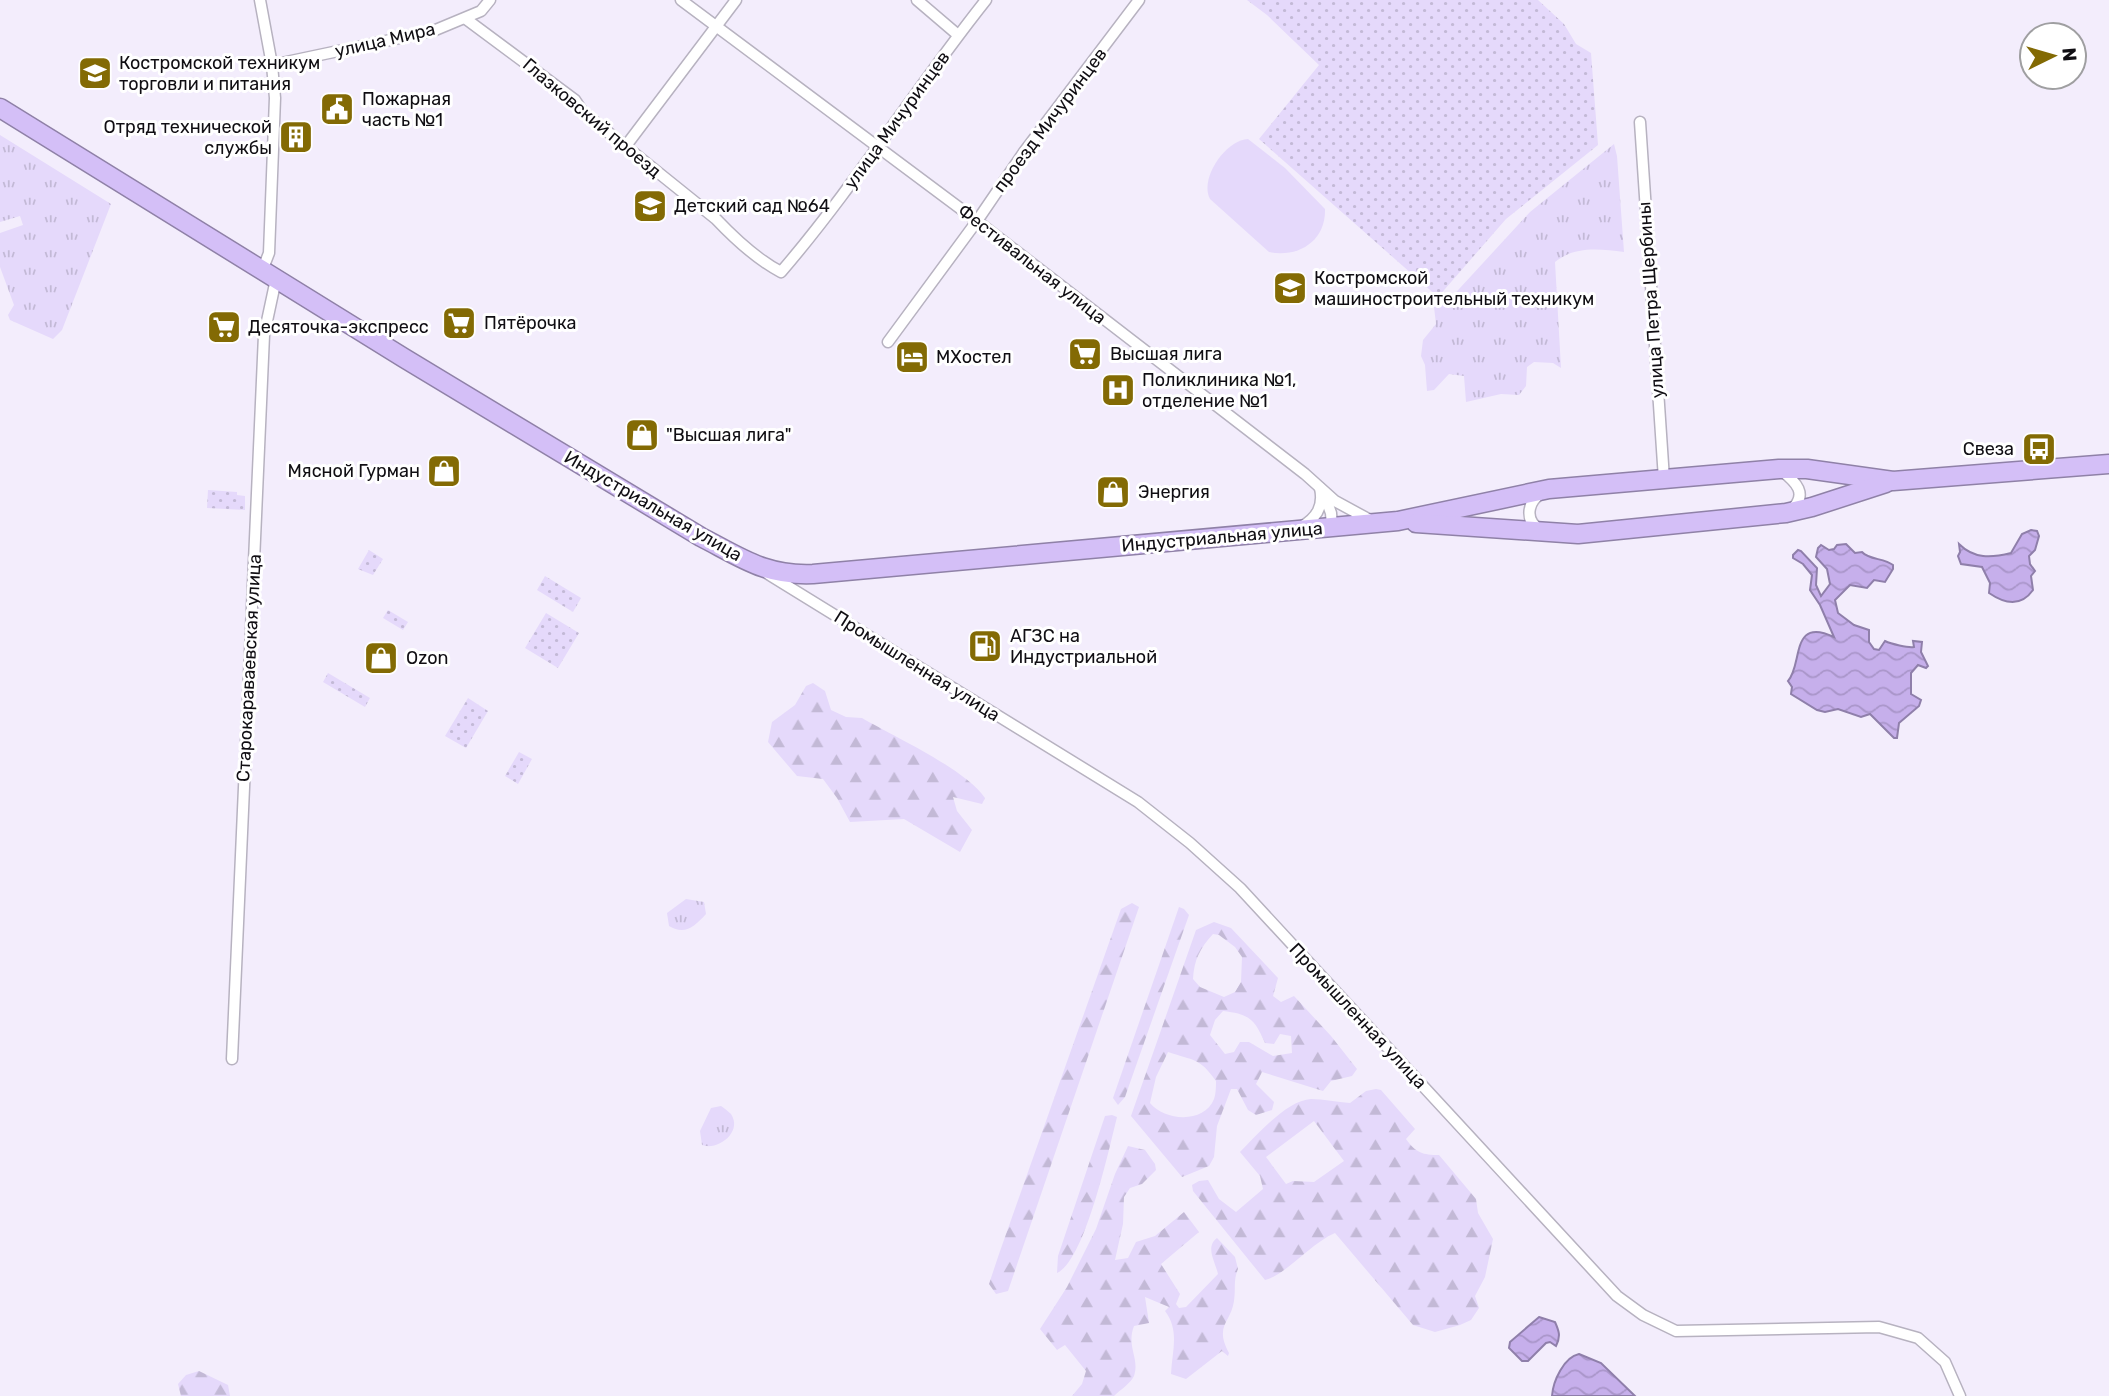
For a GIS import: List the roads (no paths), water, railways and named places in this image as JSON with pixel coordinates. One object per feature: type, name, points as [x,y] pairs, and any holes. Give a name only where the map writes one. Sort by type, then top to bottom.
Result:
[{"type":"highway","name":"Индустриальная улица","points":[[0,108],[701,537],[747,561],[783,574],[813,574],[1391,522],[1549,489],[1664,478],[1779,469],[1893,481],[2109,464]]},
{"type":"highway","name":"Индустриальная улица","points":[[1391,522],[1578,534],[1786,513],[1893,481]]},
{"type":"street","name":"Старокараваевская улица","points":[[232,1059],[275,97],[260,0]]},
{"type":"street","name":"улица Мира","points":[[272,65],[433,31],[481,11],[489,0]]},
{"type":"street","name":"Фестивальная улица","points":[[681,0],[976,221],[1335,501],[1365,519],[1391,522]]},
{"type":"street","points":[[625,147],[736,0]]},
{"type":"street","points":[[917,0],[958,36]]},
{"type":"street","name":"улица Мичуринцев","points":[[781,272],[879,147],[986,0]]},
{"type":"street","name":"проезд Мичуринцев","points":[[888,342],[1024,152],[1139,0]]},
{"type":"street","name":"Глазковский проезд","points":[[466,19],[575,100],[583,112],[716,219],[765,264],[781,272]]},
{"type":"street","name":"улица Петра Щербины","points":[[1640,122],[1664,478]]},
{"type":"street","points":[[1779,469],[1797,484],[1800,492],[1799,503],[1786,513]]},
{"type":"street","points":[[1320,488],[1331,513],[1332,527]]},
{"type":"street","points":[[1293,530],[1315,517],[1322,498],[1320,488]]},
{"type":"street","points":[[1548,533],[1534,526],[1530,517],[1530,506],[1536,496],[1549,489]]},
{"type":"street","name":"Промышленная улица","points":[[747,561],[1138,803],[1190,843],[1240,888],[1617,1296],[1643,1315],[1676,1331],[1879,1327],[1918,1338],[1945,1362],[1960,1396]]},
{"type":"water","points":[[2031,530],[2037,531],[2039,536],[2035,550],[2029,556],[2035,571],[2031,576],[2033,590],[2023,599],[2012,602],[1995,597],[1989,593],[1990,583],[1982,567],[1961,564],[1958,556],[1959,544],[1977,555],[2004,555],[2011,553],[2022,534]]},
{"type":"water","points":[[1846,544],[1855,553],[1862,552],[1889,563],[1893,565],[1893,569],[1885,582],[1874,580],[1867,588],[1850,585],[1835,600],[1838,613],[1854,625],[1869,630],[1869,642],[1874,649],[1879,650],[1885,641],[1911,647],[1914,647],[1913,641],[1922,642],[1921,652],[1928,666],[1926,668],[1918,665],[1911,673],[1911,694],[1921,700],[1919,706],[1899,723],[1897,738],[1870,714],[1861,717],[1838,709],[1825,712],[1817,710],[1791,694],[1792,687],[1788,681],[1804,637],[1820,632],[1834,637],[1810,590],[1812,575],[1793,555],[1798,550],[1801,551],[1817,568],[1816,585],[1821,596],[1830,584],[1827,569],[1816,557],[1818,548],[1821,545],[1829,550]]},
{"type":"water","points":[[1539,1317],[1555,1322],[1559,1334],[1558,1342],[1556,1346],[1550,1342],[1546,1343],[1528,1361],[1522,1361],[1509,1348],[1510,1342]]},
{"type":"water","points":[[1579,1354],[1601,1363],[1635,1396],[1552,1396],[1560,1370]]},
{"type":"place","name":"Костромской техникум торговли и питания","points":[[95,73]]},
{"type":"place","name":"Пожарная часть №1","points":[[337,109]]},
{"type":"place","name":"Отряд технической службы","points":[[296,137]]},
{"type":"place","name":"Детский сад №64","points":[[650,206]]},
{"type":"place","name":"Костромской машиностроительный техникум","points":[[1290,288]]},
{"type":"place","name":"Пятёрочка","points":[[459,323]]},
{"type":"place","name":"Десяточка-экспресс","points":[[224,327]]},
{"type":"place","name":"Высшая лига","points":[[1085,354]]},
{"type":"place","name":"МХостел","points":[[912,357]]},
{"type":"place","name":"Поликлиника №1, отделение №1","points":[[1118,390]]},
{"type":"place","name":"\"Высшая лига\"","points":[[642,435]]},
{"type":"place","name":"Свеза","points":[[2039,449]]},
{"type":"place","name":"Мясной Гурман","points":[[444,471]]},
{"type":"place","name":"Энергия","points":[[1113,492]]},
{"type":"place","name":"АГЗС на Индустриальной","points":[[985,646]]},
{"type":"place","name":"Ozon","points":[[381,658]]}]
